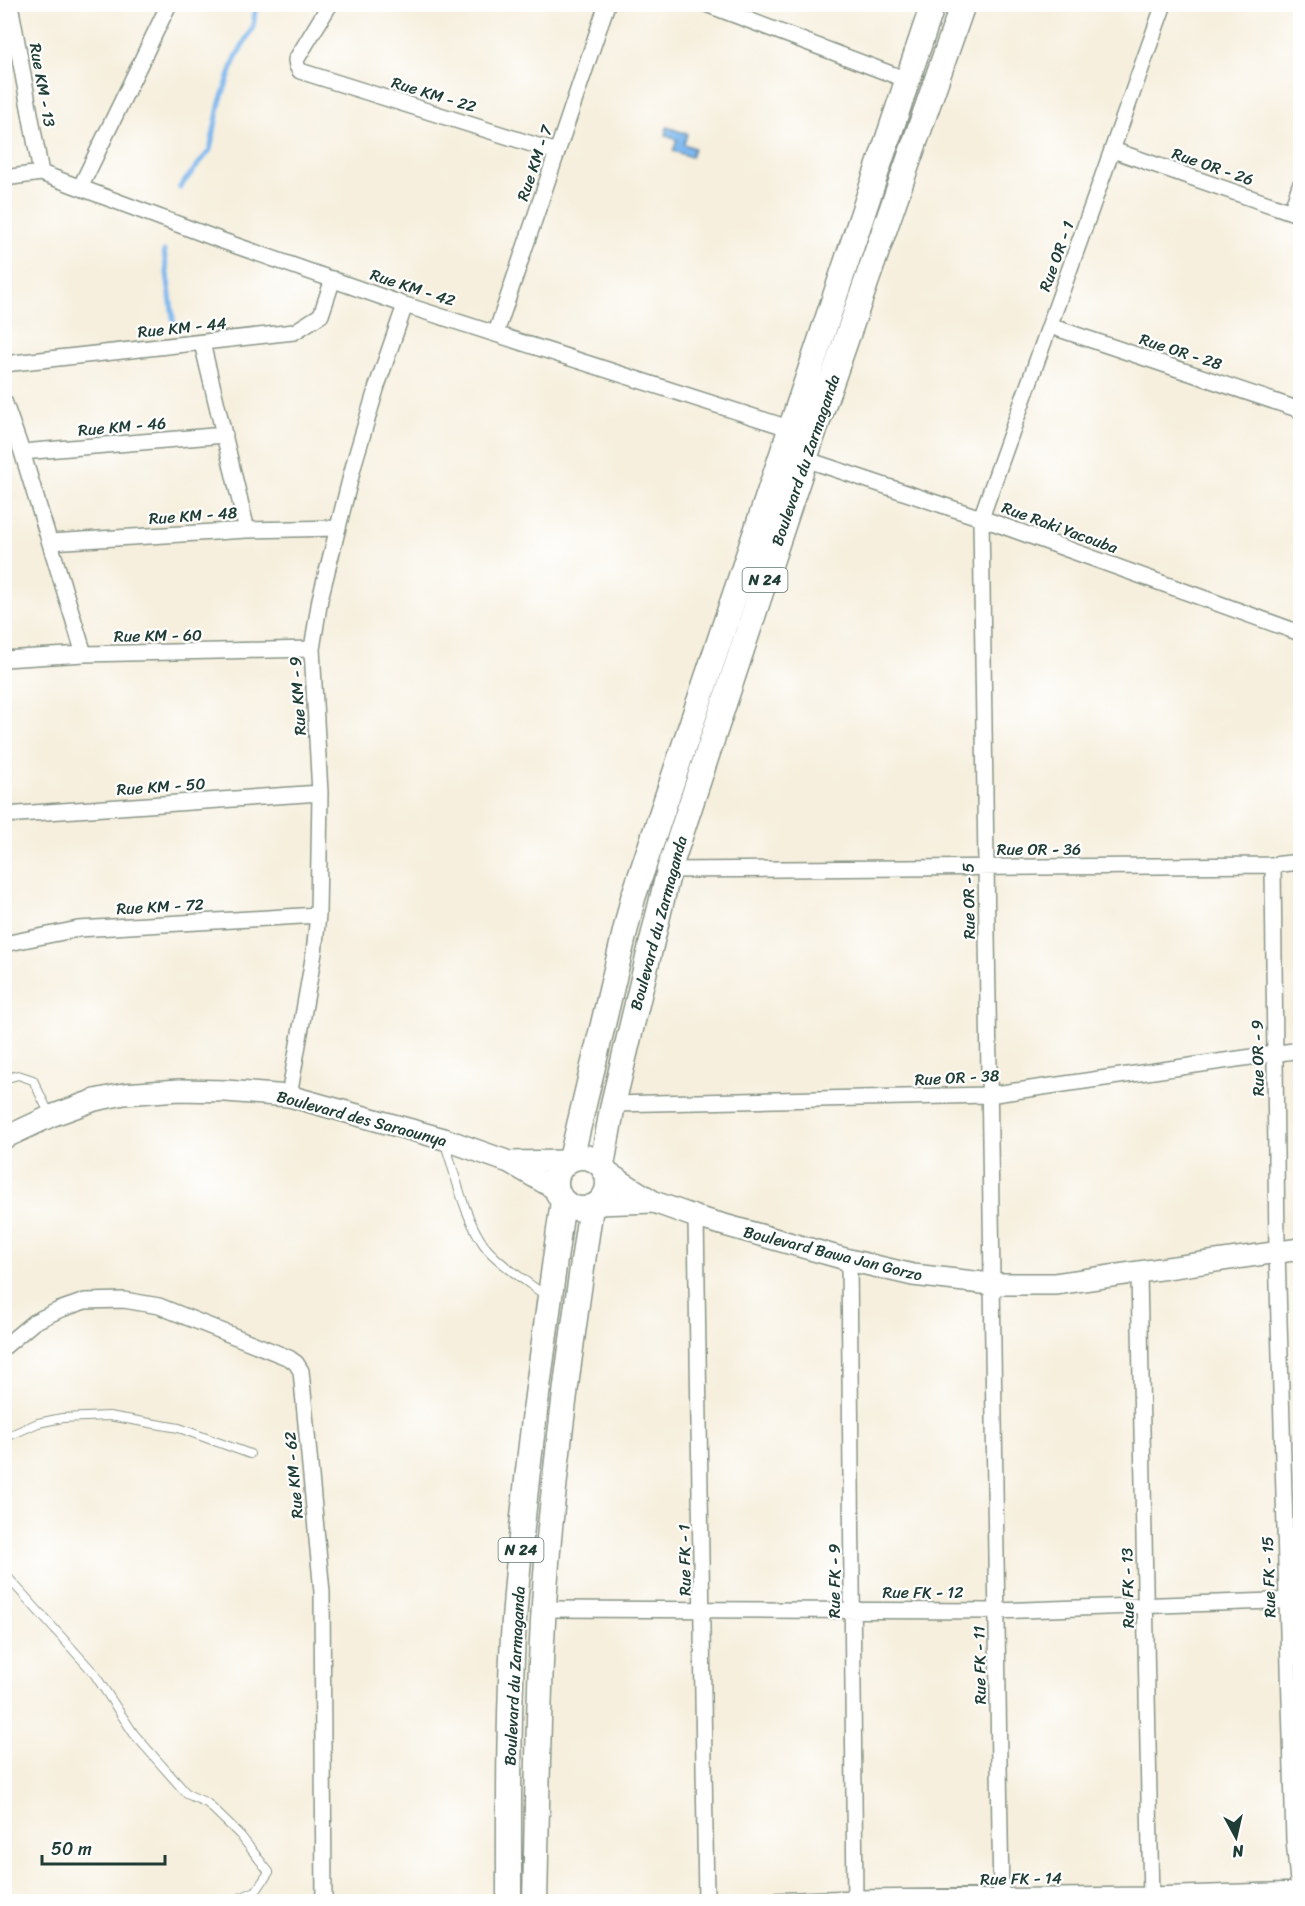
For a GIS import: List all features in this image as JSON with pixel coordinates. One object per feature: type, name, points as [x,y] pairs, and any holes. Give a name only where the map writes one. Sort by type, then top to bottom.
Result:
[{"type":"main road","name":"Boulevard du Zarmaganda","points":[[604,1169],[613,1104],[669,870],[803,442],[907,80],[933,4]]},
{"type":"main road","name":"Boulevard du Zarmaganda","points":[[570,1160],[633,898],[963,4]]},
{"type":"main road","name":"Boulevard des Saraounya","points":[[7,1129],[95,1100],[124,1094],[179,1090],[289,1096],[444,1139],[509,1162],[560,1195]]},
{"type":"main road","points":[[587,1157],[604,1169],[608,1187],[606,1194],[594,1206],[576,1208],[560,1195],[556,1183],[559,1170],[570,1160],[587,1157]]},
{"type":"main road","name":"Boulevard des Saraounya","points":[[509,1162],[570,1160]]},
{"type":"main road","name":"Boulevard Bawa Jan Gorzo","points":[[604,1169],[654,1202],[696,1217],[849,1260],[913,1275],[991,1284],[1055,1284],[1300,1249]]},
{"type":"main road","name":"Boulevard du Zarmaganda","points":[[509,1902],[509,1766],[514,1621],[560,1195]]},
{"type":"main road","name":"Boulevard Bawa Jan Gorzo","points":[[594,1206],[654,1202]]},
{"type":"main road","name":"Boulevard du Zarmaganda","points":[[535,1902],[544,1609],[550,1530],[566,1378],[594,1206]]},
{"type":"street","name":"Rue KM - 13","points":[[10,4],[41,173]]},
{"type":"street","points":[[80,188],[169,4]]},
{"type":"street","name":"Rue KM - 22","points":[[330,4],[296,60],[300,71],[557,152]]},
{"type":"street","name":"Rue KM - 7","points":[[496,333],[607,4]]},
{"type":"street","points":[[706,4],[907,80]]},
{"type":"street","name":"Rue OR - 1","points":[[981,518],[1164,4]]},
{"type":"street","name":"Rue OR - 26","points":[[1113,150],[1296,214]]},
{"type":"street","name":"Rue KM - 42","points":[[4,178],[41,173],[405,305],[496,333],[803,442]]},
{"type":"street","points":[[1296,214],[1300,185]]},
{"type":"street","name":"Rue KM - 44","points":[[4,364],[294,332],[321,315],[333,279]]},
{"type":"street","name":"Rue KM - 9","points":[[289,1096],[314,953],[318,915],[320,793],[312,649],[320,599],[355,460],[376,386],[405,305]]},
{"type":"street","name":"Rue OR - 28","points":[[1050,326],[1300,410]]},
{"type":"street","points":[[202,343],[247,530]]},
{"type":"street","points":[[4,401],[84,654]]},
{"type":"street","name":"Rue KM - 46","points":[[22,452],[225,435]]},
{"type":"street","name":"Rue Raki Yacouba","points":[[803,442],[981,518],[1300,633]]},
{"type":"street","name":"Rue OR - 5","points":[[981,518],[991,1284]]},
{"type":"street","name":"Rue KM - 48","points":[[50,542],[247,530],[338,528]]},
{"type":"street","name":"Rue KM - 60","points":[[4,659],[84,654],[312,649]]},
{"type":"street","name":"Rue KM - 50","points":[[4,815],[320,793]]},
{"type":"street","name":"Rue OR - 36","points":[[669,870],[1272,865],[1300,862]]},
{"type":"street","name":"Rue OR - 9","points":[[1272,865],[1277,1251]]},
{"type":"street","name":"Rue KM - 72","points":[[4,944],[78,929],[318,915]]},
{"type":"street","name":"Rue OR - 38","points":[[613,1104],[988,1095],[1300,1050]]},
{"type":"street","name":"Rue FK - 1","points":[[696,1217],[706,1902]]},
{"type":"street","name":"Rue FK - 15","points":[[1277,1251],[1294,1601],[1300,1902]]},
{"type":"street","name":"Rue FK - 9","points":[[849,1260],[855,1900]]},
{"type":"street","name":"Rue FK - 13","points":[[1139,1273],[1151,1898]]},
{"type":"street","name":"Rue FK - 11","points":[[991,1284],[1001,1899]]},
{"type":"street","name":"Rue KM - 62","points":[[4,1347],[34,1322],[59,1310],[85,1302],[124,1300],[159,1306],[297,1363],[301,1371],[322,1592],[324,1902]]},
{"type":"street","name":"Rue FK - 12","points":[[544,1609],[996,1611],[1294,1601]]},
{"type":"street","name":"Rue FK - 14","points":[[742,1902],[1151,1898],[1300,1890]]},
{"type":"lane","points":[[4,1078],[18,1075],[33,1080],[51,1116]]},
{"type":"lane","points":[[444,1139],[468,1215],[484,1246],[549,1299]]},
{"type":"lane","points":[[4,1438],[38,1423],[62,1418],[109,1416],[179,1428],[250,1454]]},
{"type":"lane","points":[[4,1573],[93,1672],[140,1742],[188,1794],[207,1803],[240,1835],[269,1872],[256,1891],[230,1902]]},
{"type":"water","points":[[667,127],[687,134],[684,144],[694,148],[691,157],[673,151],[677,140],[665,135]]},
{"type":"waterway","points":[[180,187],[210,150],[220,102],[236,57],[253,27],[256,4]]},
{"type":"waterway","points":[[164,251],[174,325]]}]
